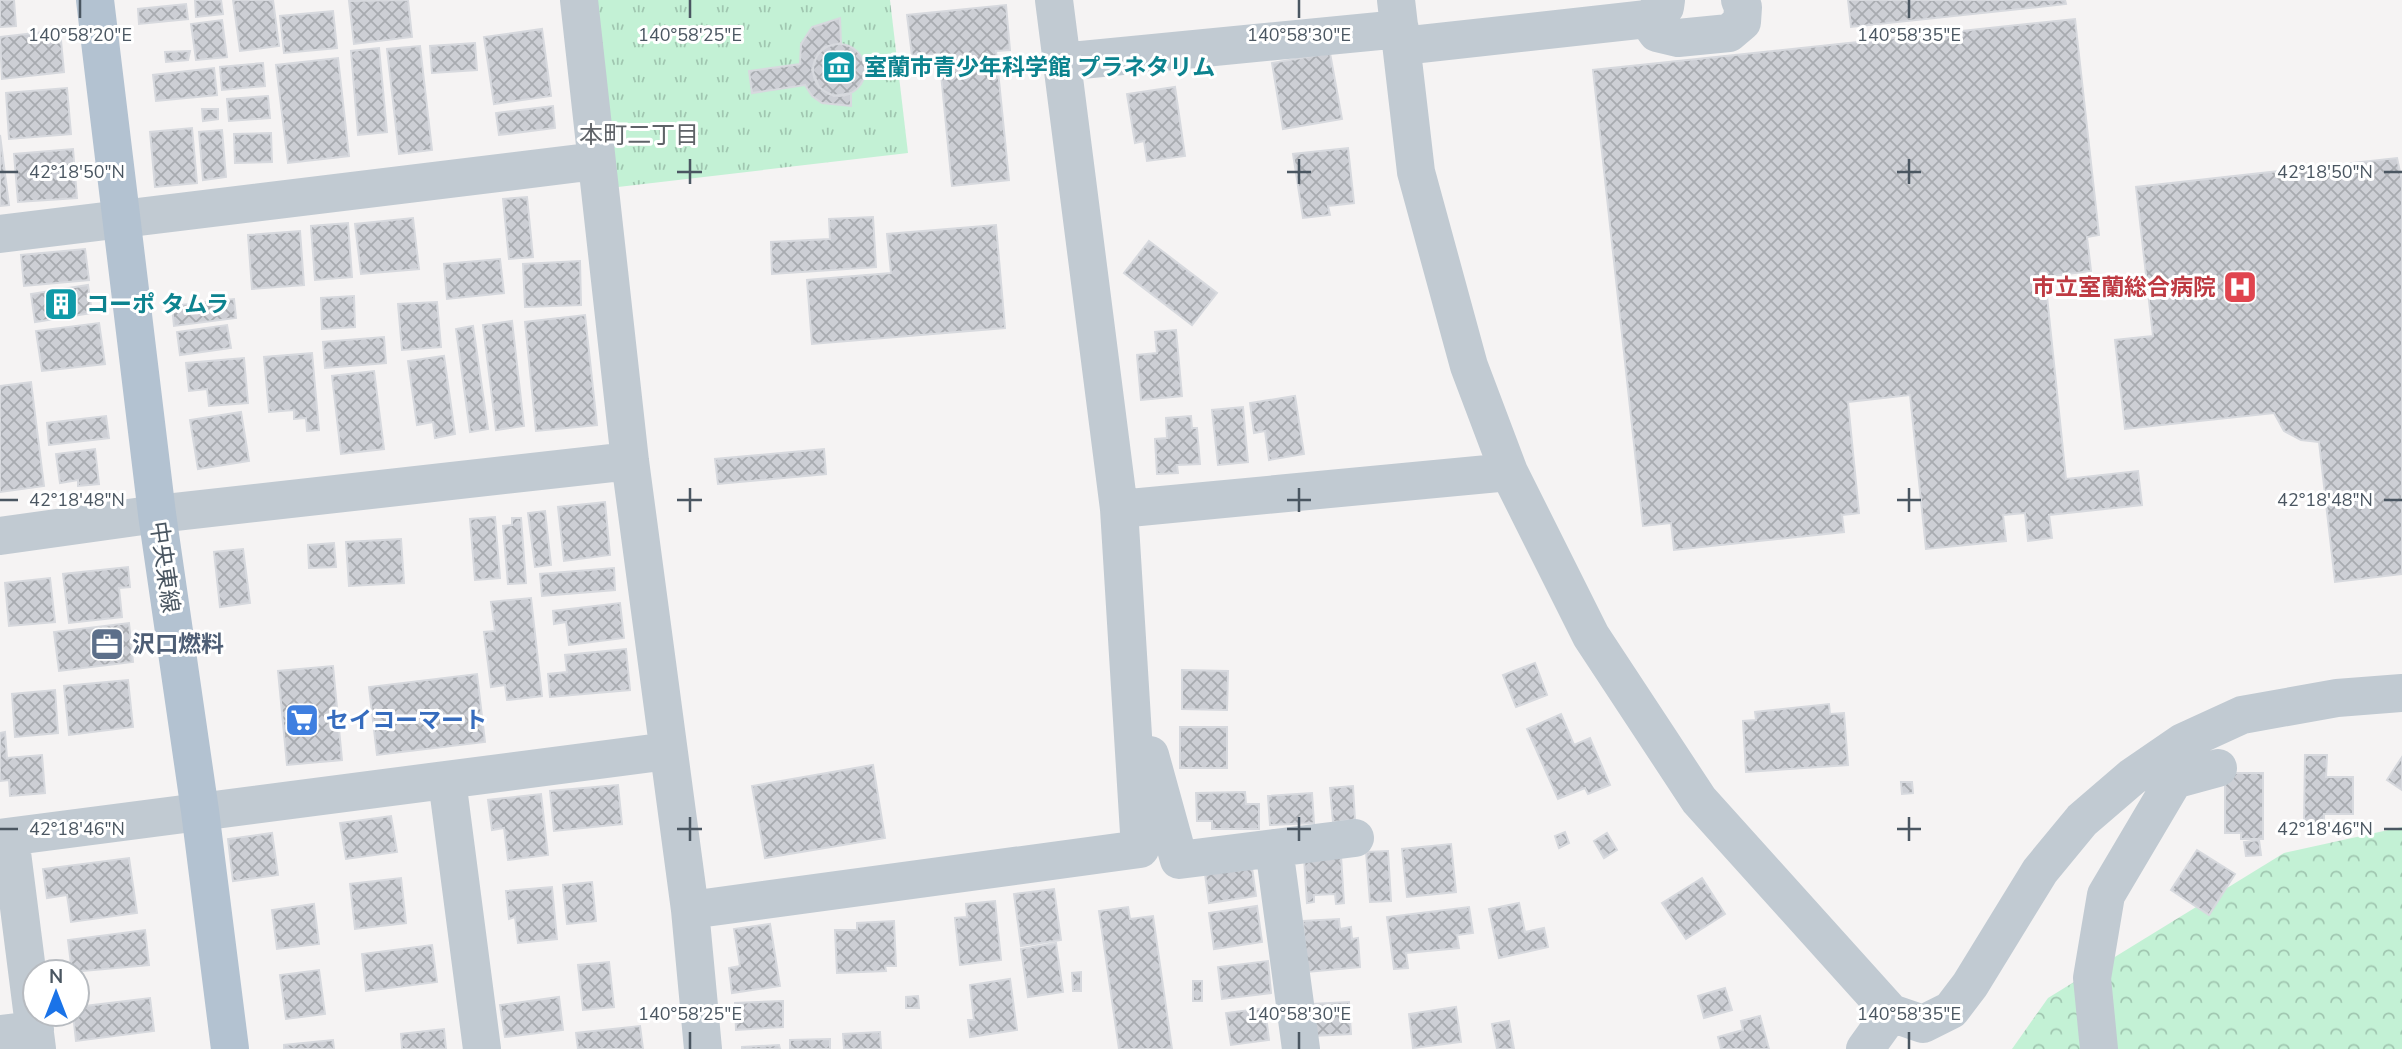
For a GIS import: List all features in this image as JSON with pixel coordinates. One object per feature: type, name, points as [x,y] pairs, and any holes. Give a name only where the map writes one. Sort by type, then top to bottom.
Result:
[{"type":"main road","name":"中央東線","points":[[95,0],[157,514],[200,811],[230,1049]]},
{"type":"street","points":[[579,0],[630,461],[690,910],[703,1049]]},
{"type":"street","points":[[690,910],[1140,849],[1119,509],[1054,0]]},
{"type":"street","points":[[1061,62],[1400,25],[1657,9],[1657,33],[1678,38],[1729,33],[1742,22],[1744,7],[1740,0]]},
{"type":"street","points":[[1400,25],[1416,172],[1469,366],[1509,472],[1591,636],[1699,800],[1891,1013],[1923,1024],[1951,1010],[1970,985],[2040,871],[2082,820],[2132,777],[2183,742],[2242,715],[2337,698],[2402,693]]},
{"type":"street","points":[[0,234],[596,162]]},
{"type":"street","points":[[0,536],[157,514],[630,461]]},
{"type":"street","points":[[1119,509],[1509,472]]},
{"type":"street","points":[[1129,678],[1179,860],[1354,838]]},
{"type":"street","points":[[24,1038],[5,838],[668,751]]},
{"type":"street","points":[[2099,1049],[2092,978],[2106,895],[2174,780],[2218,768]]},
{"type":"street","points":[[447,780],[482,1049]]},
{"type":"street","points":[[1274,848],[1301,1049]]},
{"type":"street","points":[[1865,1049],[1891,1013]]},
{"type":"green space","points":[[596,0],[890,0],[908,153],[618,187]]},
{"type":"green space","points":[[2402,827],[2402,1049],[2012,1049],[2048,998],[2284,853]]},
{"type":"building","points":[[0,0],[14,0],[16,26],[0,27]]},
{"type":"building","points":[[195,0],[221,0],[223,14],[196,17]]},
{"type":"building","points":[[233,0],[273,0],[279,46],[240,51]]},
{"type":"building","points":[[408,0],[412,37],[354,44],[349,1]]},
{"type":"building","points":[[1848,0],[2065,0],[2066,4],[1851,27]]},
{"type":"building","points":[[186,4],[188,19],[139,24],[138,9]]},
{"type":"building","points":[[1006,5],[1010,50],[996,51],[1009,180],[952,186],[939,54],[912,56],[907,15]]},
{"type":"building","points":[[333,11],[337,48],[284,53],[280,16]]},
{"type":"building","points":[[840,18],[841,43],[825,47],[818,53],[812,70],[819,87],[826,92],[834,96],[851,93],[851,106],[822,103],[812,96],[805,85],[752,93],[749,71],[800,64],[801,44],[812,27]]},
{"type":"building","points":[[2075,19],[2099,235],[2087,237],[2091,271],[2045,277],[2066,479],[2138,471],[2142,505],[2049,515],[2052,538],[2028,541],[2025,513],[2003,515],[2006,541],[1926,549],[1910,395],[1848,402],[1859,513],[1842,515],[1844,532],[1674,550],[1671,523],[1643,526],[1593,70]]},
{"type":"building","points":[[222,20],[227,57],[196,60],[191,24]]},
{"type":"building","points":[[542,29],[551,96],[494,104],[484,37]]},
{"type":"building","points":[[60,30],[64,72],[2,79],[0,37]]},
{"type":"building","points":[[475,43],[477,70],[432,73],[430,46]]},
{"type":"building","name":"室蘭市青少年科学館 プラネタリム","points":[[839,44],[858,51],[865,70],[858,89],[839,96],[820,89],[813,70],[820,51]]},
{"type":"building","points":[[420,46],[432,150],[399,154],[387,49]]},
{"type":"building","points":[[379,48],[387,132],[358,135],[351,51]]},
{"type":"building","points":[[190,51],[188,60],[166,62],[165,52]]},
{"type":"building","points":[[1330,53],[1342,119],[1283,129],[1272,63]]},
{"type":"building","points":[[338,58],[349,156],[288,163],[276,65]]},
{"type":"building","points":[[263,63],[265,86],[222,90],[220,67]]},
{"type":"building","points":[[214,68],[217,95],[156,101],[153,75]]},
{"type":"building","points":[[1175,87],[1185,156],[1147,161],[1144,141],[1135,143],[1127,94]]},
{"type":"building","points":[[67,88],[71,134],[9,139],[6,93]]},
{"type":"building","points":[[268,96],[270,118],[229,121],[227,99]]},
{"type":"building","points":[[553,106],[555,128],[499,135],[496,113]]},
{"type":"building","points":[[202,109],[218,109],[218,119],[203,121]]},
{"type":"building","points":[[192,128],[197,183],[155,187],[150,132]]},
{"type":"building","points":[[222,130],[226,177],[203,180],[199,132]]},
{"type":"building","points":[[271,133],[272,162],[235,163],[234,134]]},
{"type":"building","points":[[0,135],[9,205],[0,206]]},
{"type":"building","points":[[1348,148],[1354,203],[1328,206],[1330,215],[1303,218],[1293,154]]},
{"type":"building","points":[[73,149],[77,198],[18,202],[14,154]]},
{"type":"building","points":[[2397,158],[2402,181],[2402,574],[2335,582],[2319,442],[2301,440],[2284,431],[2274,413],[2125,429],[2115,340],[2153,336],[2136,187]]},
{"type":"building","points":[[527,197],[533,257],[509,259],[503,199]]},
{"type":"building","points":[[873,217],[876,267],[772,274],[771,242],[830,239],[829,219]]},
{"type":"building","points":[[413,218],[419,269],[361,274],[355,224]]},
{"type":"building","points":[[348,223],[352,277],[315,280],[311,226]]},
{"type":"building","points":[[996,225],[1005,328],[812,344],[807,280],[891,273],[887,234]]},
{"type":"building","points":[[300,231],[304,285],[252,289],[248,235]]},
{"type":"building","points":[[1149,241],[1217,293],[1192,325],[1124,273]]},
{"type":"building","points":[[85,249],[89,280],[24,286],[21,255]]},
{"type":"building","points":[[500,259],[504,293],[447,299],[444,264]]},
{"type":"building","points":[[580,261],[581,305],[525,307],[523,264]]},
{"type":"building","name":"コーポ タムラ","points":[[88,285],[92,313],[35,322],[31,294]]},
{"type":"building","points":[[354,296],[355,327],[322,329],[321,298]]},
{"type":"building","points":[[234,299],[236,318],[174,326],[172,306]]},
{"type":"building","points":[[437,302],[441,347],[402,350],[398,304]]},
{"type":"building","points":[[585,315],[597,425],[536,431],[525,322]]},
{"type":"building","points":[[512,321],[524,426],[496,430],[483,325]]},
{"type":"building","points":[[99,323],[105,364],[42,371],[36,331]]},
{"type":"building","points":[[227,325],[231,348],[180,355],[177,332]]},
{"type":"building","points":[[473,326],[488,429],[470,432],[456,329]]},
{"type":"building","points":[[1176,330],[1182,396],[1141,400],[1137,355],[1157,353],[1155,332]]},
{"type":"building","points":[[384,337],[386,363],[325,368],[323,342]]},
{"type":"building","points":[[312,353],[319,430],[307,431],[306,418],[294,419],[294,410],[269,412],[264,357]]},
{"type":"building","points":[[444,356],[455,434],[435,438],[433,422],[417,425],[408,361]]},
{"type":"building","points":[[244,358],[248,403],[209,406],[207,389],[189,391],[186,363]]},
{"type":"building","points":[[374,371],[384,449],[341,454],[332,376]]},
{"type":"building","points":[[31,382],[44,486],[0,492],[0,386]]},
{"type":"building","points":[[1295,396],[1304,454],[1269,460],[1265,431],[1254,433],[1250,403]]},
{"type":"building","points":[[1243,407],[1248,462],[1218,465],[1212,410]]},
{"type":"building","points":[[241,412],[249,461],[198,469],[190,420]]},
{"type":"building","points":[[106,416],[109,438],[49,445],[47,423]]},
{"type":"building","points":[[1191,416],[1192,428],[1197,428],[1200,464],[1177,465],[1178,473],[1157,474],[1155,439],[1167,438],[1166,418]]},
{"type":"building","points":[[95,449],[99,484],[78,486],[78,480],[60,483],[56,454]]},
{"type":"building","points":[[824,449],[826,474],[718,484],[715,459]]},
{"type":"building","points":[[605,502],[610,555],[564,561],[558,507]]},
{"type":"building","points":[[545,511],[551,565],[535,567],[528,513]]},
{"type":"building","points":[[495,517],[500,578],[475,580],[470,519]]},
{"type":"building","points":[[512,518],[521,518],[526,583],[508,584],[503,526],[512,525]]},
{"type":"building","points":[[401,539],[404,583],[349,586],[346,542]]},
{"type":"building","points":[[334,543],[336,567],[309,568],[308,545]]},
{"type":"building","points":[[243,549],[250,603],[220,607],[214,552]]},
{"type":"building","points":[[128,567],[130,587],[119,588],[122,617],[69,623],[63,574]]},
{"type":"building","points":[[614,568],[615,590],[542,596],[540,574]]},
{"type":"building","points":[[50,578],[55,622],[9,626],[5,583]]},
{"type":"building","points":[[531,598],[542,696],[507,700],[505,685],[491,687],[484,632],[495,631],[491,602]]},
{"type":"building","points":[[620,603],[624,638],[569,645],[566,622],[554,624],[553,611]]},
{"type":"building","points":[[129,623],[133,662],[59,671],[54,632]]},
{"type":"building","points":[[626,649],[630,690],[550,697],[548,674],[567,672],[565,655]]},
{"type":"building","points":[[1535,663],[1547,695],[1516,707],[1503,675]]},
{"type":"building","points":[[333,666],[342,760],[287,765],[278,671]]},
{"type":"building","points":[[1182,670],[1228,671],[1227,710],[1182,709]]},
{"type":"building","points":[[477,674],[485,742],[377,755],[369,687]]},
{"type":"building","points":[[128,680],[133,727],[69,735],[64,686]]},
{"type":"building","points":[[55,690],[58,733],[15,737],[12,694]]},
{"type":"building","points":[[1829,704],[1830,714],[1844,713],[1848,765],[1746,772],[1743,721],[1756,720],[1755,712]]},
{"type":"building","points":[[1561,714],[1574,745],[1590,738],[1610,785],[1588,794],[1585,788],[1558,799],[1527,729]]},
{"type":"building","points":[[1180,727],[1227,727],[1227,768],[1180,768]]},
{"type":"building","points":[[5,732],[7,758],[42,755],[45,793],[10,796],[9,780],[0,781],[0,733]]},
{"type":"building","points":[[2305,755],[2327,755],[2326,777],[2353,777],[2353,814],[2324,814],[2324,826],[2304,826]]},
{"type":"building","points":[[2402,757],[2402,790],[2387,780]]},
{"type":"building","points":[[873,765],[885,838],[765,858],[752,786]]},
{"type":"building","points":[[2225,773],[2263,773],[2263,839],[2241,839],[2241,833],[2225,833]]},
{"type":"building","points":[[1901,782],[1912,782],[1913,793],[1902,794]]},
{"type":"building","points":[[618,785],[622,824],[554,831],[550,791]]},
{"type":"building","points":[[1353,786],[1355,820],[1333,822],[1330,788]]},
{"type":"building","points":[[1245,792],[1246,804],[1259,804],[1259,829],[1212,829],[1212,821],[1197,821],[1196,793]]},
{"type":"building","points":[[1312,793],[1314,823],[1270,825],[1268,796]]},
{"type":"building","points":[[541,794],[548,855],[508,860],[504,828],[492,830],[488,800]]},
{"type":"building","points":[[391,816],[397,852],[346,859],[340,823]]},
{"type":"building","points":[[1565,832],[1569,843],[1559,848],[1555,836]]},
{"type":"building","points":[[272,833],[278,875],[233,881],[228,839]]},
{"type":"building","points":[[1607,833],[1617,850],[1604,858],[1594,841]]},
{"type":"building","points":[[2259,840],[2261,855],[2246,856],[2244,842]]},
{"type":"building","points":[[1451,844],[1456,892],[1407,897],[1402,849]]},
{"type":"building","points":[[2197,850],[2235,874],[2209,915],[2171,890]]},
{"type":"building","points":[[1388,851],[1391,901],[1370,902],[1366,852]]},
{"type":"building","points":[[1341,856],[1344,903],[1336,904],[1335,894],[1314,895],[1314,902],[1307,903],[1304,858]]},
{"type":"building","points":[[129,858],[137,913],[71,922],[67,895],[47,898],[43,869]]},
{"type":"building","points":[[1252,868],[1256,896],[1209,903],[1205,874]]},
{"type":"building","points":[[401,878],[406,923],[355,929],[350,884]]},
{"type":"building","points":[[1702,878],[1725,914],[1686,939],[1662,903]]},
{"type":"building","points":[[592,882],[596,921],[567,924],[563,885]]},
{"type":"building","points":[[552,887],[557,939],[518,943],[515,917],[509,919],[506,891]]},
{"type":"building","points":[[1054,889],[1061,940],[1021,946],[1014,894]]},
{"type":"building","points":[[995,901],[1001,960],[960,965],[955,918],[967,917],[966,904]]},
{"type":"building","points":[[1519,903],[1525,932],[1544,928],[1548,947],[1499,958],[1489,909]]},
{"type":"building","points":[[314,904],[319,944],[277,949],[272,910]]},
{"type":"building","points":[[1257,906],[1262,942],[1214,949],[1209,913]]},
{"type":"building","points":[[1128,907],[1130,919],[1153,916],[1172,1049],[1119,1049],[1099,911]]},
{"type":"building","points":[[1469,907],[1473,933],[1457,935],[1459,948],[1406,953],[1408,968],[1394,969],[1387,917]]},
{"type":"building","points":[[1339,919],[1340,929],[1351,927],[1352,939],[1358,938],[1360,967],[1307,972],[1303,921]]},
{"type":"building","points":[[894,921],[896,966],[885,966],[886,971],[837,973],[835,930],[857,930],[857,923]]},
{"type":"building","points":[[770,924],[780,986],[732,993],[729,968],[740,966],[734,929]]},
{"type":"building","points":[[145,930],[149,965],[91,970],[91,958],[70,958],[68,940]]},
{"type":"building","points":[[1056,943],[1063,992],[1028,997],[1021,949]]},
{"type":"building","points":[[432,945],[437,982],[366,991],[362,954]]},
{"type":"building","points":[[1268,961],[1271,993],[1222,999],[1218,967]]},
{"type":"building","points":[[609,962],[614,1007],[583,1010],[578,965]]},
{"type":"building","points":[[319,970],[325,1014],[286,1019],[280,975]]},
{"type":"building","points":[[1081,972],[1081,991],[1073,991],[1072,973]]},
{"type":"building","points":[[1010,979],[1017,1030],[970,1037],[968,1020],[974,1020],[970,985]]},
{"type":"building","points":[[1193,981],[1202,981],[1202,1001],[1193,1001]]},
{"type":"building","points":[[1725,988],[1732,1010],[1704,1018],[1698,996]]},
{"type":"building","points":[[918,996],[919,1008],[906,1008],[906,997]]},
{"type":"building","points":[[559,997],[563,1030],[505,1037],[500,1005]]},
{"type":"building","points":[[150,998],[154,1031],[76,1041],[75,1028],[91,1028],[91,1005]]},
{"type":"building","points":[[783,1001],[783,1027],[736,1030],[735,1003]]},
{"type":"building","points":[[1349,1002],[1351,1034],[1313,1036],[1312,1004]]},
{"type":"building","points":[[1456,1007],[1461,1042],[1413,1048],[1409,1014]]},
{"type":"building","points":[[1265,1008],[1269,1040],[1231,1045],[1226,1013]]},
{"type":"building","points":[[1760,1016],[1769,1049],[1721,1049],[1718,1037],[1743,1030],[1741,1021]]},
{"type":"building","points":[[1509,1021],[1514,1049],[1497,1049],[1492,1024]]},
{"type":"building","points":[[640,1026],[643,1049],[578,1049],[576,1033]]},
{"type":"building","points":[[444,1029],[446,1049],[402,1049],[401,1034]]},
{"type":"building","points":[[880,1032],[881,1049],[844,1049],[843,1034]]},
{"type":"building","points":[[830,1039],[830,1049],[790,1049],[790,1040]]},
{"type":"building","points":[[333,1040],[334,1049],[284,1049],[284,1045]]},
{"type":"building","points":[[779,1045],[780,1049],[742,1049],[742,1047]]},
{"type":"place","name":"室蘭市青少年科学館 プラネタリム","points":[[839,67]]},
{"type":"place","name":"市立室蘭総合病院","points":[[2240,287]]},
{"type":"place","name":"コーポ タムラ","points":[[61,304]]},
{"type":"place","name":"沢口燃料","points":[[107,644]]},
{"type":"place","name":"セイコーマート","points":[[302,720]]},
{"type":"district","name":"本町二丁目","points":[[639,135]]}]
